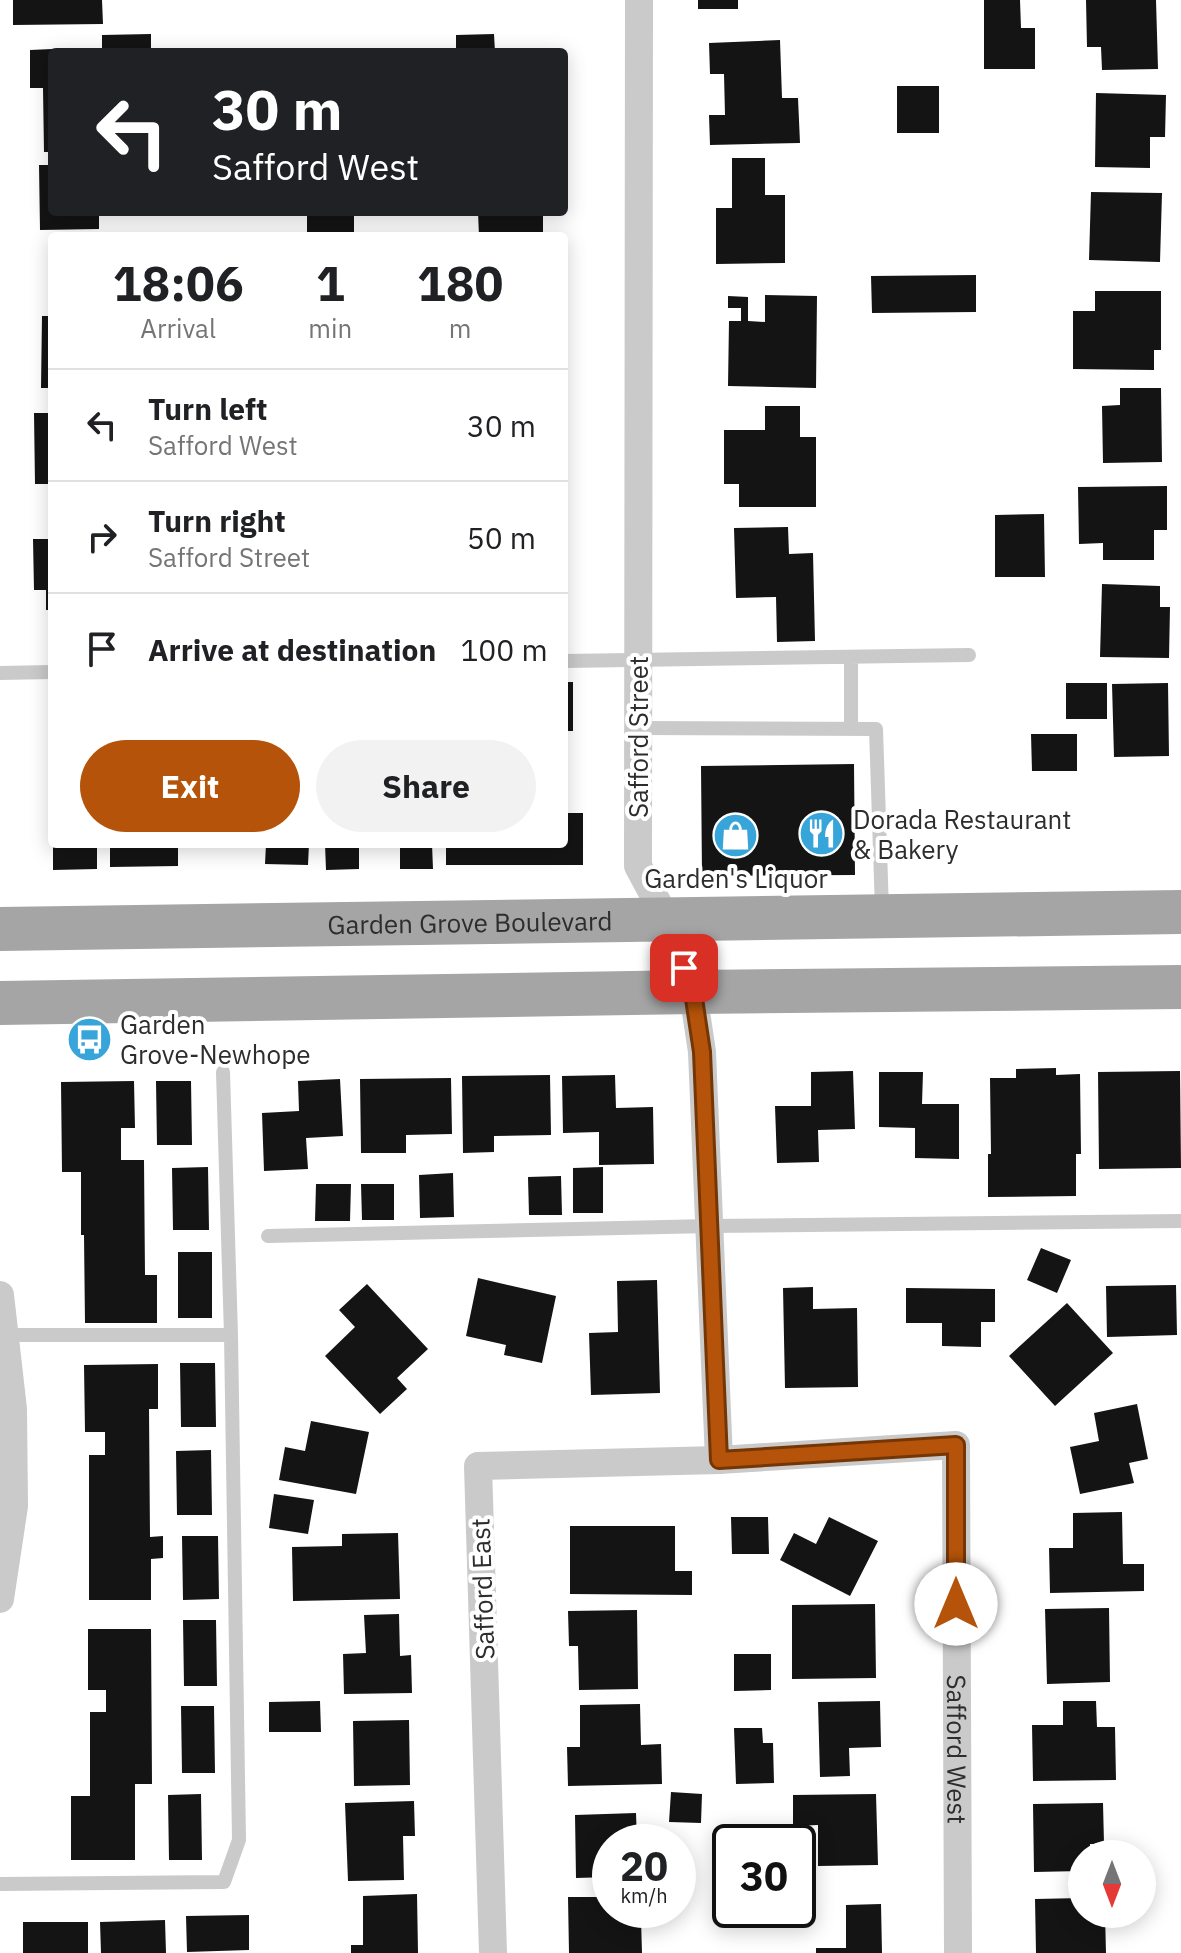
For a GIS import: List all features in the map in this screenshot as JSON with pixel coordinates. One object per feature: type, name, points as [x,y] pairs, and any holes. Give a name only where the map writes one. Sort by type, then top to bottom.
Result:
[{"type":"main road","name":"Garden Grove Boulevard","points":[[0,929],[1181,912]]},
{"type":"main road","points":[[0,1003],[1181,987]]},
{"type":"street","name":"Safford Street","points":[[639,0],[638,866],[667,920],[693,992],[702,1052],[719,1460]]},
{"type":"street","points":[[0,1295],[13,1409],[14,1506],[0,1599]]},
{"type":"street","name":"Safford West","points":[[719,1460],[956,1445],[958,1953]]},
{"type":"street","name":"Safford East","points":[[493,1953],[478,1466],[719,1460]]},
{"type":"lane","points":[[568,661],[969,655]]},
{"type":"lane","points":[[851,657],[851,729]]},
{"type":"lane","points":[[0,673],[48,672]]},
{"type":"lane","points":[[638,728],[876,729],[882,917]]},
{"type":"lane","points":[[0,1884],[224,1882],[239,1840],[231,1335],[223,1072]]},
{"type":"lane","points":[[268,1236],[710,1226],[1181,1221]]},
{"type":"lane","points":[[4,1335],[231,1335]]},
{"type":"building","points":[[13,0],[102,0],[103,24],[13,25]]},
{"type":"building","points":[[698,0],[738,0],[738,9],[698,9]]},
{"type":"building","points":[[984,0],[1020,0],[1021,28],[1035,28],[1035,69],[984,69]]},
{"type":"building","points":[[1086,0],[1156,0],[1158,69],[1102,70],[1101,47],[1087,47]]},
{"type":"building","points":[[151,34],[151,48],[102,48],[102,35]]},
{"type":"building","points":[[494,34],[495,48],[456,48],[456,35]]},
{"type":"building","points":[[780,40],[782,98],[798,98],[800,143],[710,145],[709,115],[725,115],[724,74],[710,74],[709,43]]},
{"type":"building","points":[[48,49],[48,152],[44,152],[43,88],[30,88],[30,50]]},
{"type":"building","points":[[897,86],[939,86],[939,133],[897,133]]},
{"type":"building","points":[[1096,93],[1166,95],[1165,137],[1150,137],[1150,168],[1095,167]]},
{"type":"building","points":[[732,158],[765,158],[765,195],[785,195],[785,263],[716,264],[716,208],[732,208]]},
{"type":"building","points":[[39,165],[48,165],[48,216],[99,216],[99,229],[40,230]]},
{"type":"building","points":[[1091,192],[1162,193],[1160,262],[1089,260]]},
{"type":"building","points":[[307,216],[354,216],[354,232],[307,232]]},
{"type":"building","points":[[478,216],[543,216],[543,232],[479,232]]},
{"type":"building","points":[[976,275],[976,312],[872,313],[871,276]]},
{"type":"building","points":[[1095,291],[1161,291],[1161,350],[1154,350],[1154,370],[1073,369],[1073,311],[1095,311]]},
{"type":"building","points":[[765,295],[817,296],[816,388],[728,386],[729,321],[741,321],[741,308],[728,308],[728,296],[748,297],[748,321],[765,322]]},
{"type":"building","points":[[42,316],[48,316],[48,388],[41,388]]},
{"type":"building","points":[[1120,388],[1161,388],[1162,462],[1103,463],[1102,406],[1120,405]]},
{"type":"building","points":[[765,406],[800,406],[800,437],[816,437],[816,507],[739,507],[739,484],[724,484],[724,430],[765,430]]},
{"type":"building","points":[[34,413],[48,413],[48,484],[35,484]]},
{"type":"building","points":[[1167,486],[1167,530],[1154,530],[1154,560],[1103,560],[1103,543],[1079,544],[1078,487]]},
{"type":"building","points":[[1044,514],[1045,577],[995,577],[995,515]]},
{"type":"building","points":[[788,527],[789,554],[813,553],[815,641],[777,642],[776,597],[736,598],[734,528]]},
{"type":"building","points":[[33,539],[48,539],[48,610],[46,590],[34,590]]},
{"type":"building","points":[[1102,584],[1160,586],[1160,607],[1170,607],[1169,658],[1100,657]]},
{"type":"building","points":[[568,682],[573,682],[573,731],[568,731]]},
{"type":"building","points":[[1066,683],[1107,683],[1107,719],[1066,719]]},
{"type":"building","points":[[1168,683],[1169,756],[1114,757],[1112,684]]},
{"type":"building","points":[[1031,734],[1077,734],[1077,771],[1032,771]]},
{"type":"building","points":[[854,764],[855,875],[702,876],[701,766]]},
{"type":"building","points":[[568,813],[583,813],[583,865],[446,865],[446,848],[568,848]]},
{"type":"building","points":[[53,848],[97,848],[97,869],[53,870]]},
{"type":"building","points":[[110,848],[178,848],[178,866],[110,867]]},
{"type":"building","points":[[266,848],[309,848],[308,865],[265,864]]},
{"type":"building","points":[[325,848],[359,848],[359,869],[326,870]]},
{"type":"building","points":[[400,848],[432,848],[433,869],[400,869]]},
{"type":"building","points":[[1056,1068],[1056,1075],[1080,1074],[1081,1154],[1076,1154],[1076,1196],[988,1197],[990,1078],[1016,1078],[1016,1069]]},
{"type":"building","points":[[853,1071],[855,1129],[818,1130],[819,1162],[777,1163],[775,1106],[811,1106],[811,1072]]},
{"type":"building","points":[[1180,1071],[1181,1168],[1099,1169],[1098,1072]]},
{"type":"building","points":[[879,1072],[923,1072],[922,1104],[959,1104],[959,1159],[915,1158],[915,1128],[879,1127]]},
{"type":"building","points":[[550,1075],[551,1135],[494,1136],[494,1152],[463,1153],[462,1076]]},
{"type":"building","points":[[615,1075],[616,1108],[653,1107],[654,1164],[599,1165],[599,1132],[563,1133],[562,1076]]},
{"type":"building","points":[[451,1078],[452,1134],[406,1135],[406,1153],[361,1153],[360,1079]]},
{"type":"building","points":[[340,1079],[343,1136],[306,1138],[308,1169],[264,1171],[262,1113],[299,1111],[298,1081]]},
{"type":"building","points":[[134,1081],[135,1128],[121,1128],[121,1160],[144,1160],[145,1275],[157,1275],[157,1323],[85,1323],[81,1172],[62,1172],[61,1082]]},
{"type":"building","points":[[156,1081],[191,1081],[192,1145],[157,1145]]},
{"type":"building","points":[[208,1167],[209,1230],[173,1230],[172,1168]]},
{"type":"building","points":[[603,1167],[603,1213],[573,1213],[573,1168]]},
{"type":"building","points":[[453,1173],[454,1217],[420,1218],[419,1175]]},
{"type":"building","points":[[561,1176],[562,1215],[529,1215],[528,1177]]},
{"type":"building","points":[[316,1184],[351,1184],[350,1221],[315,1221]]},
{"type":"building","points":[[361,1184],[394,1184],[394,1220],[362,1220]]},
{"type":"building","points":[[1041,1248],[1071,1260],[1057,1293],[1027,1280]]},
{"type":"building","points":[[178,1252],[212,1252],[212,1318],[178,1318]]},
{"type":"building","points":[[478,1278],[556,1296],[542,1363],[504,1355],[506,1345],[466,1336]]},
{"type":"building","points":[[657,1280],[660,1393],[591,1395],[589,1333],[618,1332],[617,1281]]},
{"type":"building","points":[[367,1284],[428,1349],[397,1378],[407,1389],[380,1414],[325,1356],[355,1327],[339,1310]]},
{"type":"building","points":[[1176,1285],[1177,1335],[1107,1337],[1106,1286]]},
{"type":"building","points":[[813,1287],[813,1309],[857,1308],[858,1387],[785,1388],[783,1288]]},
{"type":"building","points":[[906,1288],[995,1289],[995,1322],[981,1322],[981,1347],[942,1346],[942,1323],[906,1323]]},
{"type":"building","points":[[1067,1303],[1113,1353],[1055,1406],[1009,1356]]},
{"type":"building","points":[[180,1363],[215,1363],[216,1427],[181,1427]]},
{"type":"building","points":[[158,1364],[158,1409],[149,1409],[150,1537],[163,1536],[163,1558],[151,1559],[151,1600],[89,1600],[89,1455],[105,1455],[105,1432],[85,1432],[84,1365]]},
{"type":"building","points":[[1137,1404],[1148,1459],[1129,1463],[1134,1483],[1080,1494],[1070,1447],[1099,1441],[1094,1413]]},
{"type":"building","points":[[311,1421],[369,1432],[356,1494],[279,1480],[285,1447],[305,1451]]},
{"type":"building","points":[[211,1450],[212,1515],[177,1515],[176,1451]]},
{"type":"building","points":[[274,1494],[314,1500],[308,1534],[269,1528]]},
{"type":"building","points":[[1122,1512],[1123,1564],[1144,1564],[1144,1591],[1050,1593],[1049,1548],[1073,1548],[1073,1513]]},
{"type":"building","points":[[731,1517],[768,1517],[769,1554],[732,1554]]},
{"type":"building","points":[[829,1517],[878,1541],[850,1596],[780,1560],[794,1533],[816,1544]]},
{"type":"building","points":[[570,1526],[675,1526],[675,1571],[692,1571],[692,1595],[570,1594]]},
{"type":"building","points":[[398,1533],[400,1599],[293,1601],[292,1547],[342,1546],[342,1534]]},
{"type":"building","points":[[182,1536],[218,1536],[219,1599],[183,1600]]},
{"type":"building","points":[[875,1604],[876,1678],[792,1679],[792,1605]]},
{"type":"building","points":[[1109,1608],[1110,1682],[1047,1684],[1045,1609]]},
{"type":"building","points":[[637,1610],[638,1689],[579,1690],[578,1646],[569,1646],[568,1611]]},
{"type":"building","points":[[399,1614],[400,1656],[411,1655],[412,1693],[344,1694],[343,1654],[366,1653],[364,1615]]},
{"type":"building","points":[[183,1620],[216,1620],[217,1686],[184,1686]]},
{"type":"building","points":[[88,1629],[151,1629],[152,1784],[135,1784],[135,1860],[71,1860],[71,1796],[90,1796],[90,1712],[106,1712],[106,1690],[88,1690]]},
{"type":"building","points":[[734,1654],[771,1654],[771,1690],[734,1691]]},
{"type":"building","points":[[320,1701],[321,1732],[269,1732],[269,1702]]},
{"type":"building","points":[[880,1701],[881,1747],[849,1748],[850,1776],[820,1777],[818,1702]]},
{"type":"building","points":[[1063,1701],[1096,1701],[1097,1727],[1115,1727],[1116,1780],[1033,1781],[1032,1725],[1063,1725]]},
{"type":"building","points":[[640,1704],[641,1745],[661,1744],[662,1784],[568,1786],[567,1747],[580,1747],[580,1705]]},
{"type":"building","points":[[181,1706],[214,1706],[215,1773],[182,1773]]},
{"type":"building","points":[[409,1720],[410,1785],[354,1786],[353,1721]]},
{"type":"building","points":[[734,1728],[762,1728],[763,1743],[773,1743],[774,1783],[736,1784]]},
{"type":"building","points":[[671,1792],[702,1794],[701,1823],[669,1822]]},
{"type":"building","points":[[201,1794],[202,1860],[169,1860],[168,1795]]},
{"type":"building","points":[[876,1794],[878,1865],[818,1866],[818,1825],[793,1824],[793,1795]]},
{"type":"building","points":[[414,1801],[415,1836],[403,1836],[404,1880],[348,1881],[345,1803]]},
{"type":"building","points":[[1103,1803],[1104,1840],[1068,1840],[1068,1871],[1034,1872],[1033,1804]]},
{"type":"building","points":[[636,1813],[636,1824],[592,1824],[592,1878],[576,1878],[575,1815]]},
{"type":"building","points":[[417,1894],[418,1953],[351,1953],[351,1945],[363,1945],[363,1896]]},
{"type":"building","points":[[568,1897],[592,1897],[592,1928],[641,1928],[642,1953],[569,1953]]},
{"type":"building","points":[[1068,1898],[1068,1928],[1105,1928],[1106,1953],[1036,1953],[1035,1899]]},
{"type":"building","points":[[881,1904],[882,1953],[816,1953],[816,1948],[846,1948],[846,1905]]},
{"type":"building","points":[[249,1915],[249,1950],[187,1952],[186,1916]]},
{"type":"building","points":[[165,1920],[166,1953],[101,1953],[100,1922]]},
{"type":"building","points":[[23,1922],[88,1922],[88,1953],[23,1953]]},
{"type":"place","name":"Dorada Restaurant & Bakery","points":[[822,834]]},
{"type":"place","name":"Garden's Liquor","points":[[736,835]]},
{"type":"place","name":"Garden Grove-Newhope","points":[[89,1039]]},
{"type":"route","points":[[684,968],[693,992],[702,1052],[719,1460],[956,1445],[956,1604]]}]
